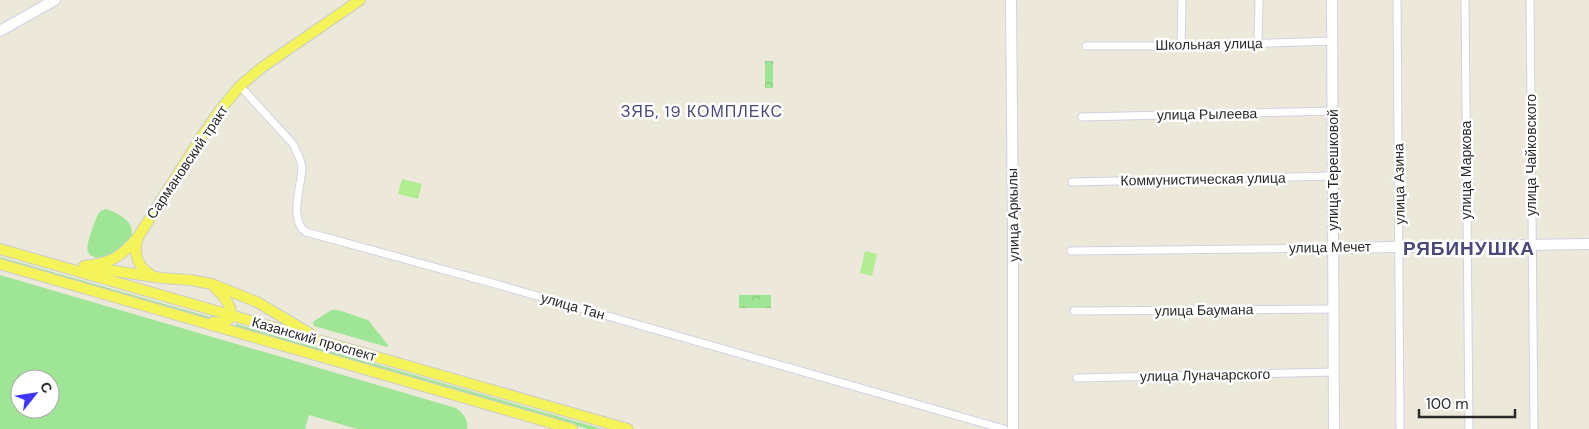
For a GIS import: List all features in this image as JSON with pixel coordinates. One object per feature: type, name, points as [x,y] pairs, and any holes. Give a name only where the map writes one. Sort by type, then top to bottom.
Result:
[{"type":"main road","name":"Сармановский тракт","points":[[84,266],[102,264],[113,260],[125,252],[138,237],[210,124],[240,86],[262,68],[360,0]]},
{"type":"main road","points":[[138,237],[135,245],[138,261],[142,269],[162,278]]},
{"type":"main road","name":"Казанский проспект","points":[[0,249],[628,429]]},
{"type":"main road","points":[[37,260],[212,284],[256,302],[320,340]]},
{"type":"main road","name":"Казанский проспект","points":[[0,264],[572,429]]},
{"type":"main road","points":[[197,321],[222,323],[227,321],[231,315],[232,309],[223,295],[212,284]]},
{"type":"street","points":[[0,31],[55,0]]},
{"type":"street","name":"улица Аркылы","points":[[1011,0],[1013,429]]},
{"type":"street","points":[[1181,46],[1182,0]]},
{"type":"street","points":[[1258,43],[1259,0]]},
{"type":"street","name":"улица Терешковой","points":[[1332,0],[1334,429]]},
{"type":"street","name":"улица Азина","points":[[1397,0],[1400,429]]},
{"type":"street","name":"улица Маркова","points":[[1465,0],[1469,429]]},
{"type":"street","name":"улица Чайковского","points":[[1530,0],[1534,429]]},
{"type":"street","name":"Школьная улица","points":[[1086,46],[1181,46],[1332,41]]},
{"type":"street","name":"улица Тан","points":[[240,86],[293,144],[298,153],[302,166],[298,220],[302,229],[306,232],[1004,429]]},
{"type":"street","name":"улица Рылеева","points":[[1082,116],[1333,111]]},
{"type":"street","name":"Коммунистическая улица","points":[[1072,182],[1333,176]]},
{"type":"street","name":"улица Мечет","points":[[1071,251],[1589,244]]},
{"type":"street","name":"улица Баумана","points":[[1074,311],[1333,309]]},
{"type":"street","name":"улица Луначарского","points":[[1077,378],[1334,372]]},
{"type":"green space","points":[[765,61],[773,61],[773,88],[765,88]]},
{"type":"green space","points":[[402,179],[422,184],[418,199],[398,194]]},
{"type":"green space","points":[[106,209],[124,218],[131,228],[131,237],[115,253],[104,257],[94,257],[87,249],[89,239],[98,214]]},
{"type":"green space","points":[[865,251],[877,254],[872,276],[860,273]]},
{"type":"green space","points":[[0,257],[217,319],[213,321],[0,260]]},
{"type":"green space","points":[[0,275],[456,408],[465,417],[467,423],[467,429],[357,429],[309,415],[305,429],[0,429]]},
{"type":"green space","points":[[739,295],[771,295],[771,308],[739,308]]},
{"type":"green space","points":[[331,310],[338,310],[368,320],[388,345],[387,347],[314,326],[313,322]]},
{"type":"green space","points":[[236,324],[602,429],[588,429],[235,328]]},
{"type":"district","name":"ЗЯБ, 19 КОМПЛЕКС","points":[[702,111]]},
{"type":"district","name":"РЯБИНУШКА","points":[[1469,248]]}]
